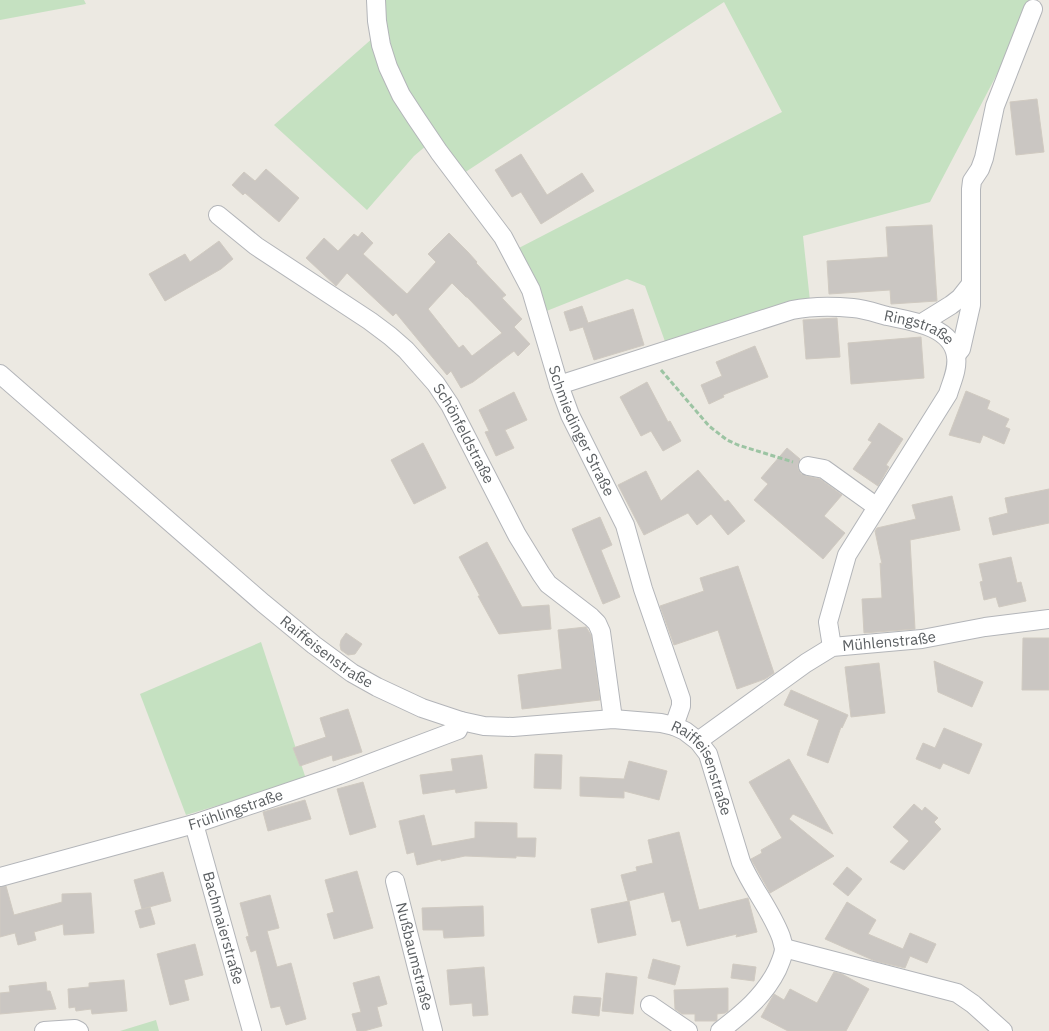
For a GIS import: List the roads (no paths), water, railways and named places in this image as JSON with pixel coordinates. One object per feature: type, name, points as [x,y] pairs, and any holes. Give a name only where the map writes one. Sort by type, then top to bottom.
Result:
[{"type":"street","name":"Schmiedinger Straße","points":[[376,0],[381,45],[388,67],[401,95],[439,152],[503,237],[531,290],[559,385],[570,414],[625,525],[643,589],[681,699],[681,706],[674,726]]},
{"type":"street","points":[[956,355],[961,349],[971,305],[972,181],[980,169],[984,158],[995,106],[1033,9]]},
{"type":"street","name":"Schönfeldstraße","points":[[218,215],[256,246],[390,336],[406,350],[436,384],[450,405],[517,535],[541,574],[548,584],[597,623],[601,632],[613,719]]},
{"type":"street","points":[[922,323],[951,306],[971,284]]},
{"type":"street","name":"Ringstraße","points":[[559,385],[806,307],[854,308],[922,323],[936,330],[949,340],[956,355],[956,369],[948,394],[847,555],[828,622],[832,647]]},
{"type":"street","name":"Raiffeisenstraße","points":[[0,374],[263,603],[314,645],[352,673],[377,687],[422,708],[460,721],[484,726],[513,727],[613,719],[661,723],[685,731],[698,741],[708,754],[745,873],[775,925],[784,948]]},
{"type":"street","points":[[808,466],[824,469],[877,507]]},
{"type":"street","name":"Mühlenstraße","points":[[698,741],[806,663],[832,647],[922,639],[985,627],[1049,619]]},
{"type":"street","name":"Frühlingstraße","points":[[0,877],[194,824],[339,775],[458,730],[460,721]]},
{"type":"street","name":"Bachmaierstraße","points":[[194,824],[252,1031]]},
{"type":"street","name":"Nußbaumstraße","points":[[396,881],[432,1031]]},
{"type":"street","points":[[720,1031],[743,1013],[765,990],[779,967],[784,948],[957,993],[973,1004],[1003,1031]]},
{"type":"street","points":[[650,1005],[688,1031]]},
{"type":"street","points":[[44,1031],[75,1028],[79,1031]]}]
